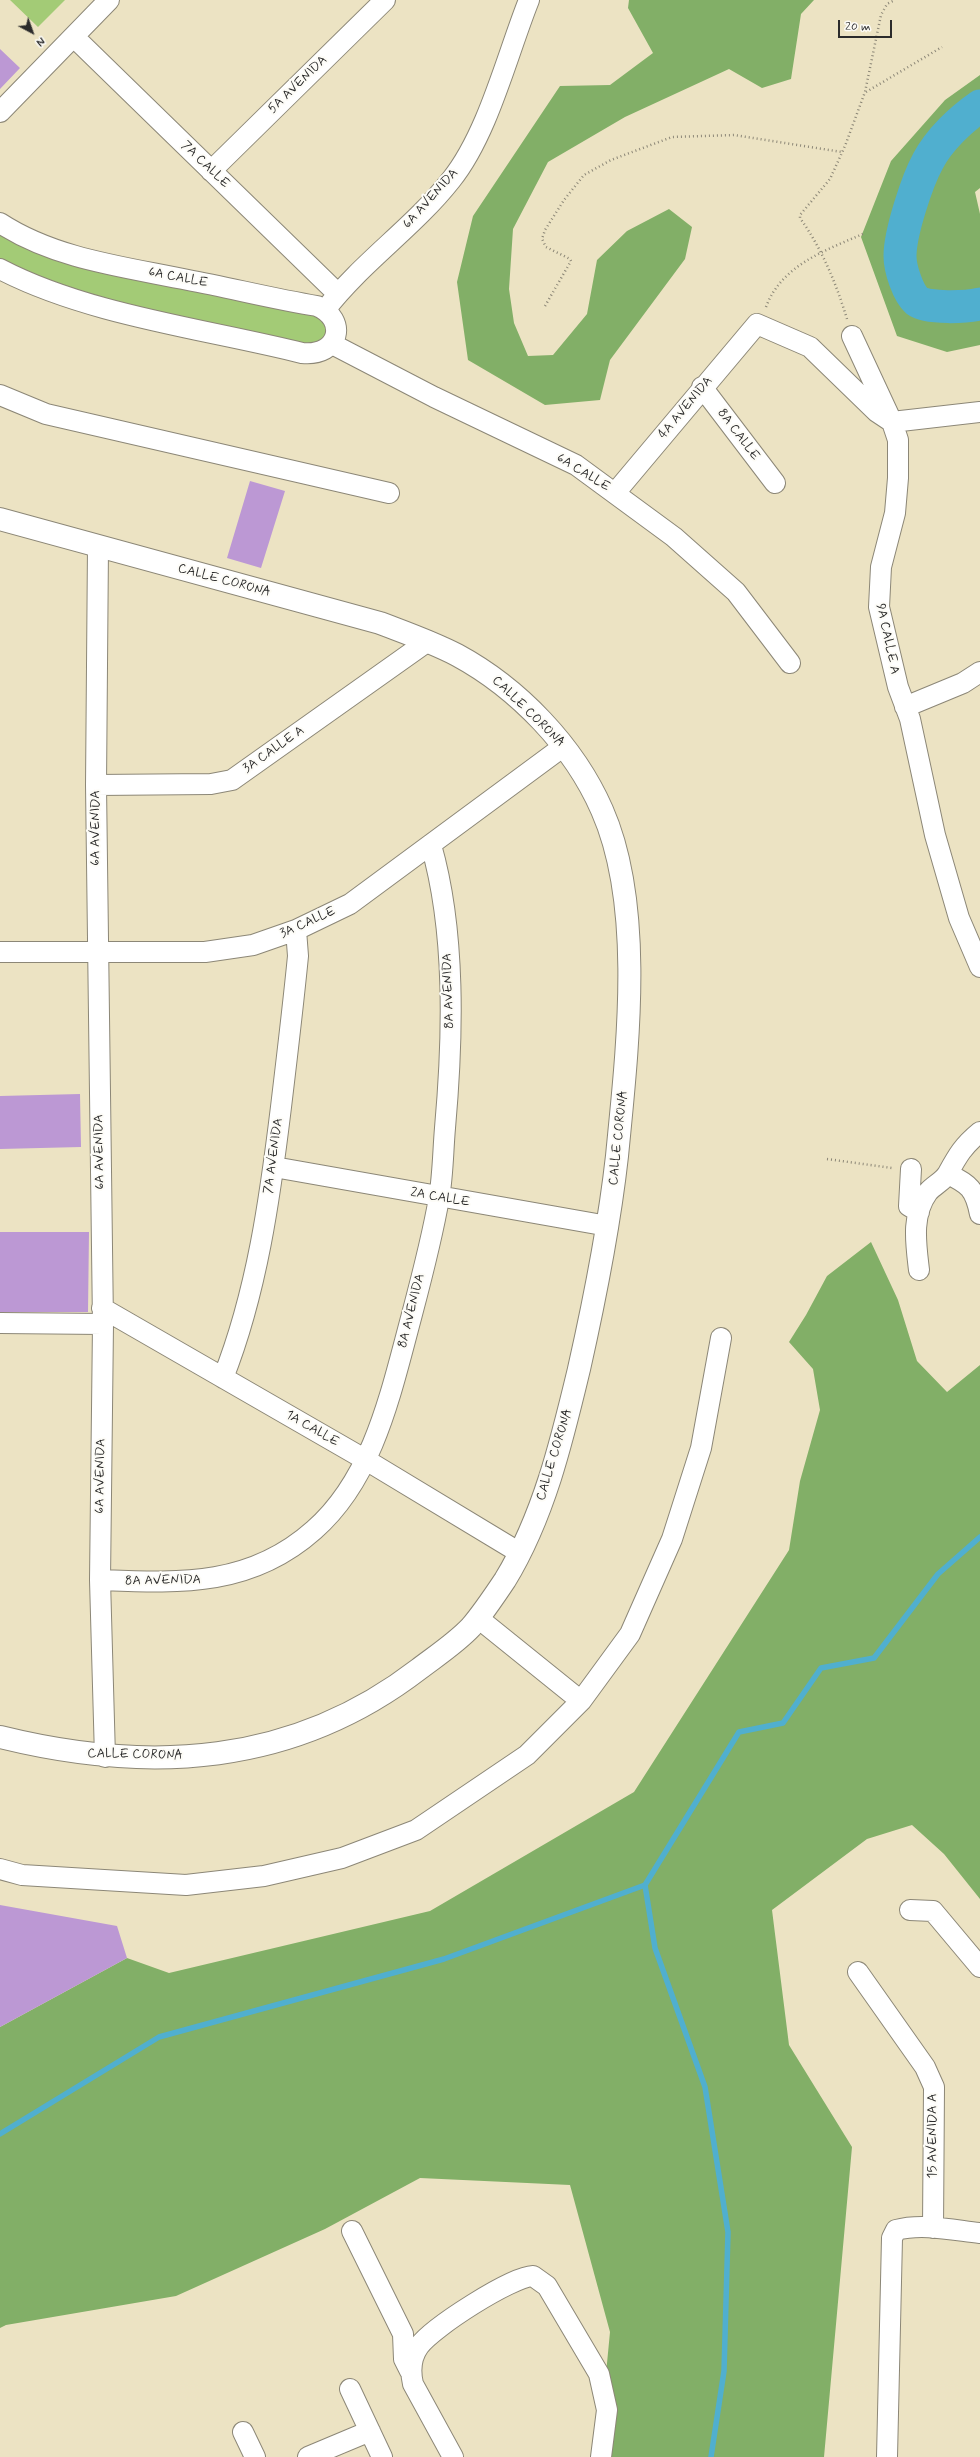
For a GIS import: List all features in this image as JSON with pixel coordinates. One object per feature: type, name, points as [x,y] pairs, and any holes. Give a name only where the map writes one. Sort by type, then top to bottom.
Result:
[{"type":"street","points":[[0,112],[109,0]]},
{"type":"street","name":"5A AVENIDA","points":[[211,171],[385,0]]},
{"type":"street","name":"6A AVENIDA","points":[[325,310],[338,294],[416,218],[451,180],[466,158],[478,136],[529,0]]},
{"type":"street","name":"7A CALLE","points":[[74,37],[338,294]]},
{"type":"street","name":"6A CALLE","points":[[0,224],[15,234],[48,247],[92,260],[316,306],[325,310]]},
{"type":"street","points":[[0,269],[75,299],[188,328],[308,353],[321,353],[332,344],[336,330],[331,317],[325,310]]},
{"type":"street","points":[[757,324],[810,347],[876,412],[892,422],[980,412]]},
{"type":"street","name":"4A AVENIDA","points":[[615,493],[702,387],[757,324]]},
{"type":"street","name":"9A CALLE A","points":[[852,336],[892,422],[898,440],[898,478],[895,513],[881,567],[879,607],[898,687],[906,707],[935,835],[959,918],[980,967]]},
{"type":"street","name":"6A CALLE","points":[[332,344],[434,397],[576,465],[674,537],[736,592],[790,663]]},
{"type":"street","name":"8A CALLE","points":[[702,387],[775,483]]},
{"type":"street","points":[[0,395],[46,414],[389,493]]},
{"type":"street","name":"CALLE CORONA","points":[[0,519],[380,623],[428,641],[460,657],[496,679],[564,746],[602,808],[614,840],[622,884],[627,928],[629,1015],[626,1062],[608,1226],[592,1310],[565,1430],[548,1483],[520,1553],[504,1580],[478,1618],[454,1642],[385,1693],[352,1712],[303,1733],[259,1746],[217,1754],[170,1758],[105,1757],[60,1750],[0,1737]]},
{"type":"street","name":"6A AVENIDA","points":[[98,546],[96,785],[102,1316],[100,1580],[105,1757]]},
{"type":"street","name":"3A CALLE A","points":[[96,785],[211,784],[232,780],[428,641]]},
{"type":"street","points":[[906,707],[963,683],[980,672]]},
{"type":"street","name":"3A CALLE","points":[[0,952],[205,952],[253,945],[296,930],[350,904],[564,746]]},
{"type":"street","name":"8A AVENIDA","points":[[100,1580],[177,1583],[216,1579],[250,1569],[284,1553],[315,1530],[343,1500],[366,1460],[395,1378],[419,1288],[439,1198],[451,1024],[446,925],[438,870],[431,845]]},
{"type":"street","name":"7A AVENIDA","points":[[223,1378],[234,1351],[256,1270],[274,1167],[298,956],[296,930]]},
{"type":"street","points":[[919,1270],[916,1221],[919,1212],[929,1192],[948,1174],[962,1147],[980,1132]]},
{"type":"street","name":"2A CALLE","points":[[274,1167],[439,1198],[608,1226]]},
{"type":"street","points":[[911,1169],[909,1206],[919,1212]]},
{"type":"street","points":[[948,1174],[968,1184],[978,1201],[980,1214]]},
{"type":"street","name":"1A CALLE","points":[[0,1323],[102,1316],[223,1378],[366,1460],[520,1553]]},
{"type":"street","points":[[0,1869],[22,1875],[186,1885],[264,1876],[342,1858],[416,1830],[527,1755],[582,1701],[630,1634],[672,1539],[701,1448],[721,1338]]},
{"type":"street","points":[[478,1618],[582,1701]]},
{"type":"street","points":[[910,1910],[933,1911],[980,1967]]},
{"type":"street","name":"15 AVENIDA A","points":[[858,1972],[925,2067],[934,2087],[933,2228]]},
{"type":"street","points":[[888,2457],[892,2238],[896,2230],[904,2228],[933,2228],[980,2233]]},
{"type":"street","points":[[352,2231],[403,2334],[404,2359],[411,2373],[414,2384],[453,2457]]},
{"type":"street","points":[[411,2373],[413,2360],[419,2346],[431,2333],[503,2286],[528,2276],[538,2278],[547,2286],[562,2309],[599,2374],[607,2410],[602,2455]]},
{"type":"street","points":[[350,2389],[382,2457]]},
{"type":"street","points":[[308,2457],[370,2431]]},
{"type":"street","points":[[243,2432],[255,2457]]},
{"type":"path","points":[[852,336],[839,292],[816,240],[800,218],[800,215],[830,179],[842,152],[865,92],[881,15],[888,4],[895,0]]},
{"type":"path","points":[[865,92],[942,47]]},
{"type":"path","points":[[545,306],[571,262],[570,259],[546,247],[542,239],[545,230],[564,200],[584,175],[611,160],[672,137],[707,135],[734,135],[842,152]]},
{"type":"path","points":[[757,324],[771,296],[783,280],[798,266],[821,251],[865,233]]},
{"type":"path","points":[[827,1160],[880,1168],[911,1169]]},
{"type":"green space","points":[[10,0],[65,0],[38,27]]},
{"type":"green space","points":[[629,0],[814,0],[801,14],[791,79],[762,88],[729,69],[625,117],[548,162],[513,229],[509,289],[514,323],[528,356],[553,355],[587,314],[597,260],[627,231],[669,209],[692,227],[685,259],[610,360],[600,400],[545,405],[468,360],[457,282],[473,216],[560,86],[610,85],[653,53],[628,8]]},
{"type":"green space","points":[[980,75],[980,188],[975,192],[980,214],[980,345],[947,352],[897,336],[861,237],[891,161],[945,100]]},
{"type":"green space","points":[[0,223],[15,234],[300,302],[336,330],[302,353],[0,269]]},
{"type":"green space","points":[[871,1242],[898,1300],[917,1361],[947,1392],[980,1365],[980,1899],[944,1854],[912,1825],[867,1839],[772,1910],[789,2045],[852,2147],[824,2457],[598,2457],[610,2332],[570,2185],[420,2178],[325,2229],[176,2296],[6,2325],[0,2328],[0,2027],[127,1958],[169,1973],[430,1911],[634,1792],[789,1550],[800,1481],[820,1410],[813,1369],[789,1342],[806,1315],[827,1276]]},
{"type":"building","points":[[0,49],[20,68],[0,89]]},
{"type":"building","points":[[250,481],[285,491],[261,568],[227,558]]},
{"type":"building","points":[[80,1094],[81,1147],[0,1149],[0,1096]]},
{"type":"building","points":[[0,1232],[89,1232],[88,1312],[0,1312]]},
{"type":"building","points":[[0,1905],[117,1926],[127,1958],[0,2027]]},
{"type":"waterway","points":[[980,106],[951,130],[938,145],[928,161],[910,207],[903,234],[900,256],[901,267],[905,280],[917,301],[922,304],[938,306],[966,306],[980,304]]},
{"type":"waterway","points":[[0,2134],[159,2037],[444,1959],[645,1885],[739,1732],[783,1723],[821,1668],[874,1658],[938,1574],[980,1537]]},
{"type":"waterway","points":[[645,1885],[655,1948],[705,2087],[728,2232],[724,2371],[711,2457]]}]
